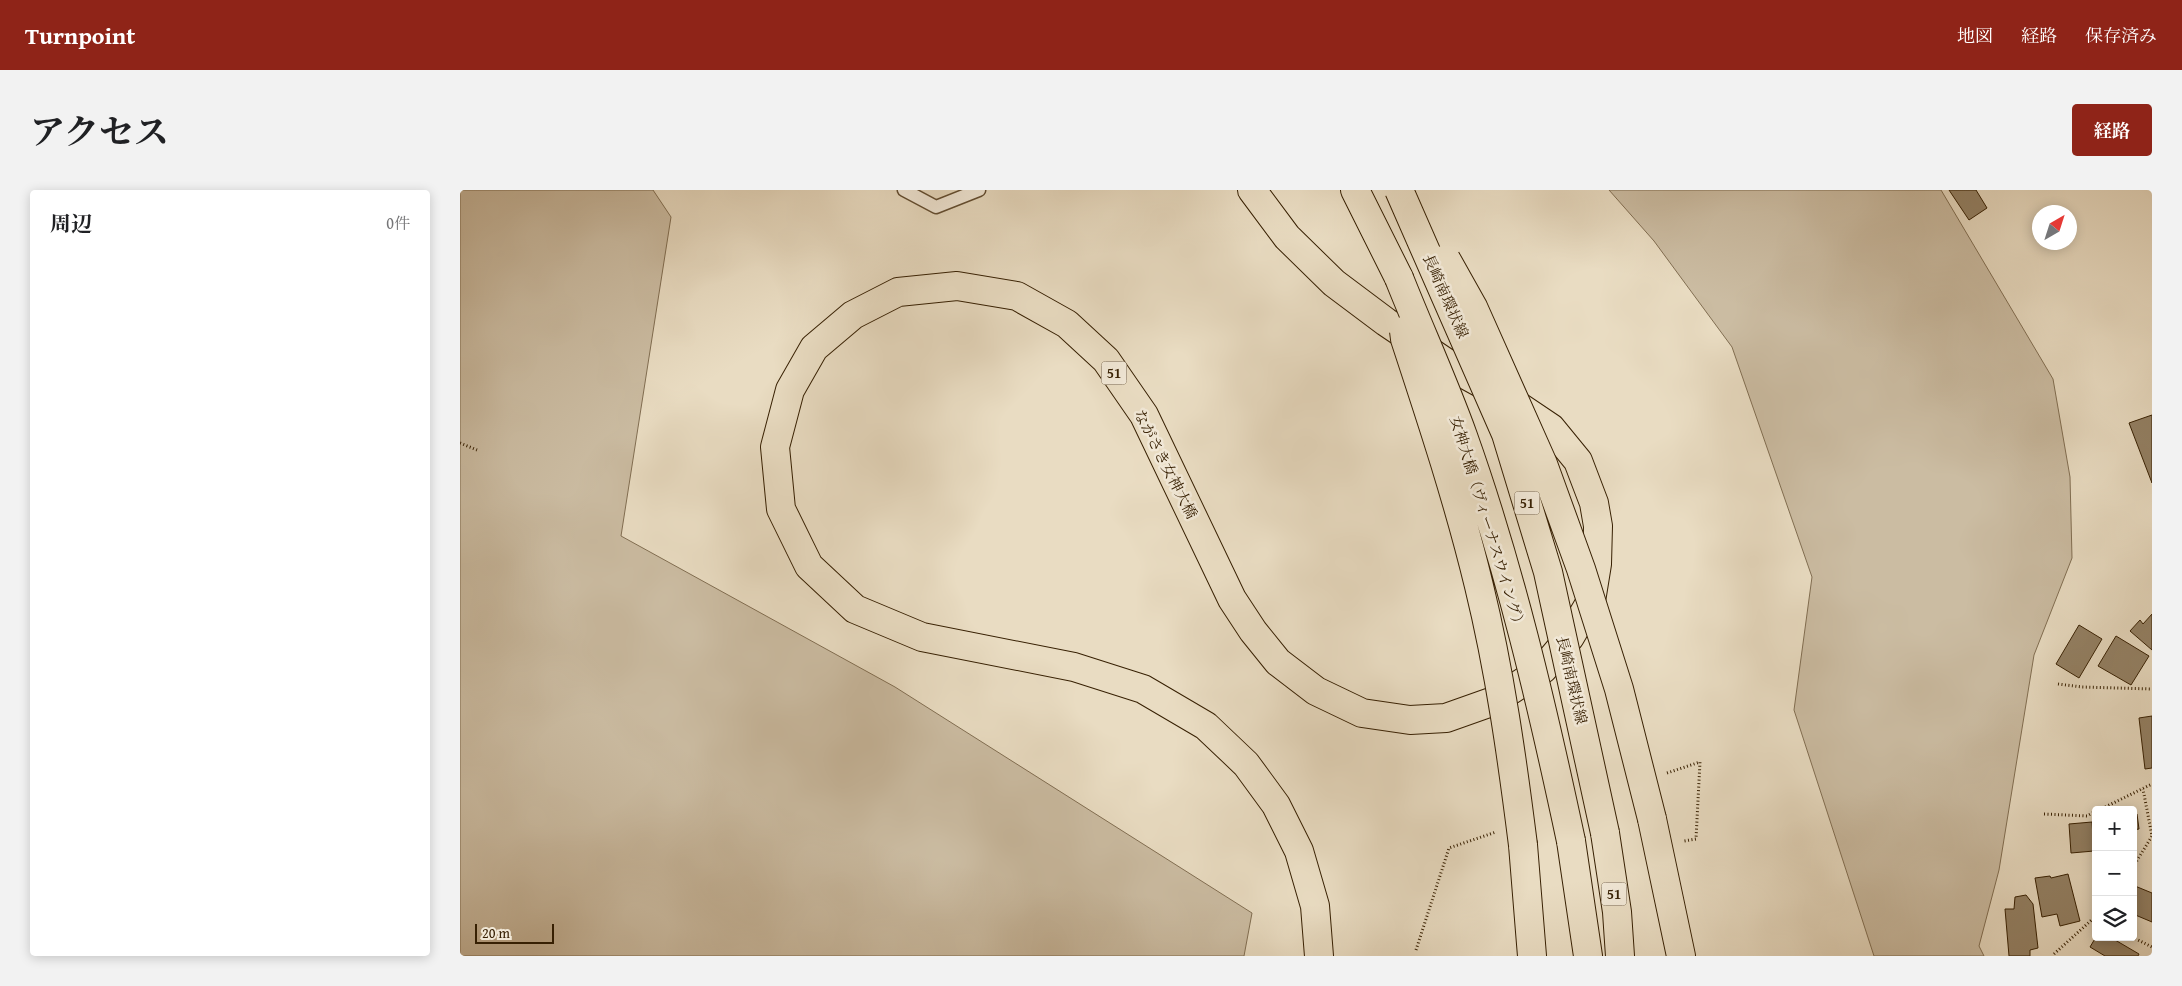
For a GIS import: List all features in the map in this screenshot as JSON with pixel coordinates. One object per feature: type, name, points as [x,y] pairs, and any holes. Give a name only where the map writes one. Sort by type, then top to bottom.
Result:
[{"type":"main road","name":"ながさき女神大橋","points":[[1252,190],[1287,238],[1334,283],[1386,322],[1457,370],[1500,393],[1551,428],[1578,461],[1594,502],[1598,526],[1597,564],[1591,601],[1570,637],[1544,669],[1494,701],[1446,718],[1410,720],[1362,713],[1316,692],[1278,662],[1253,631],[1232,600],[1144,415],[1106,360],[1068,324],[1017,296],[957,286],[898,292],[853,315],[814,348],[790,390],[775,447],[781,509],[805,558],[809,566],[855,609],[922,637],[1074,667],[1143,689],[1206,726],[1246,764],[1276,805],[1299,851],[1315,906],[1319,956]]},
{"type":"main road","name":"女神大橋（ヴィーナスウイング）","points":[[1356,190],[1399,278],[1463,435],[1508,575],[1544,715],[1571,841],[1588,956]]},
{"type":"main road","name":"長崎南環状線","points":[[1399,190],[1506,434],[1548,572],[1605,833],[1620,956]]},
{"type":"main road","points":[[1408,190],[1473,307],[1543,464],[1581,569],[1619,689],[1652,818],[1681,956]]},
{"type":"main road","points":[[1399,278],[1405,339],[1440,444],[1479,587],[1507,720],[1523,845],[1532,956]]},
{"type":"lane","points":[[904,190],[936,207],[979,190]]},
{"type":"path","points":[[460,443],[477,450]]},
{"type":"path","points":[[2058,684],[2082,687],[2152,689]]},
{"type":"path","points":[[2107,806],[2152,784]]},
{"type":"path","points":[[2137,860],[2152,836],[2143,789]]},
{"type":"path","points":[[2044,814],[2087,816],[2092,813]]},
{"type":"path","points":[[2054,954],[2092,920]]},
{"type":"path","points":[[2137,940],[2152,947]]},
{"type":"shaded area","points":[[460,190],[653,190],[671,217],[621,536],[895,687],[1252,913],[1244,956],[460,956]]},
{"type":"shaded area","points":[[1609,190],[1941,190],[2053,379],[2070,477],[2072,558],[2034,655],[1999,870],[1979,946],[1984,956],[1874,956],[1794,710],[1812,577],[1732,347],[1654,241]]},
{"type":"building","points":[[1949,190],[1976,190],[1987,208],[1969,220]]},
{"type":"building","points":[[2152,415],[2152,483],[2129,423]]},
{"type":"building","points":[[2152,614],[2152,650],[2130,631],[2140,620],[2143,624]]},
{"type":"building","points":[[2079,625],[2102,639],[2079,678],[2056,664]]},
{"type":"building","points":[[2116,636],[2149,656],[2131,685],[2098,666]]},
{"type":"building","points":[[2152,716],[2152,768],[2145,769],[2139,718]]},
{"type":"building","points":[[2092,822],[2092,851],[2071,853],[2069,824]]},
{"type":"building","points":[[2068,874],[2080,921],[2060,926],[2057,914],[2042,917],[2035,878],[2050,876],[2051,878]]},
{"type":"building","points":[[2137,887],[2152,893],[2152,922],[2137,916]]},
{"type":"building","points":[[2026,895],[2033,904],[2038,948],[2030,950],[2030,956],[2009,956],[2005,909],[2014,909],[2015,897]]},
{"type":"building","points":[[2094,941],[2117,941],[2139,954],[2138,956],[2105,956],[2090,947]]}]
